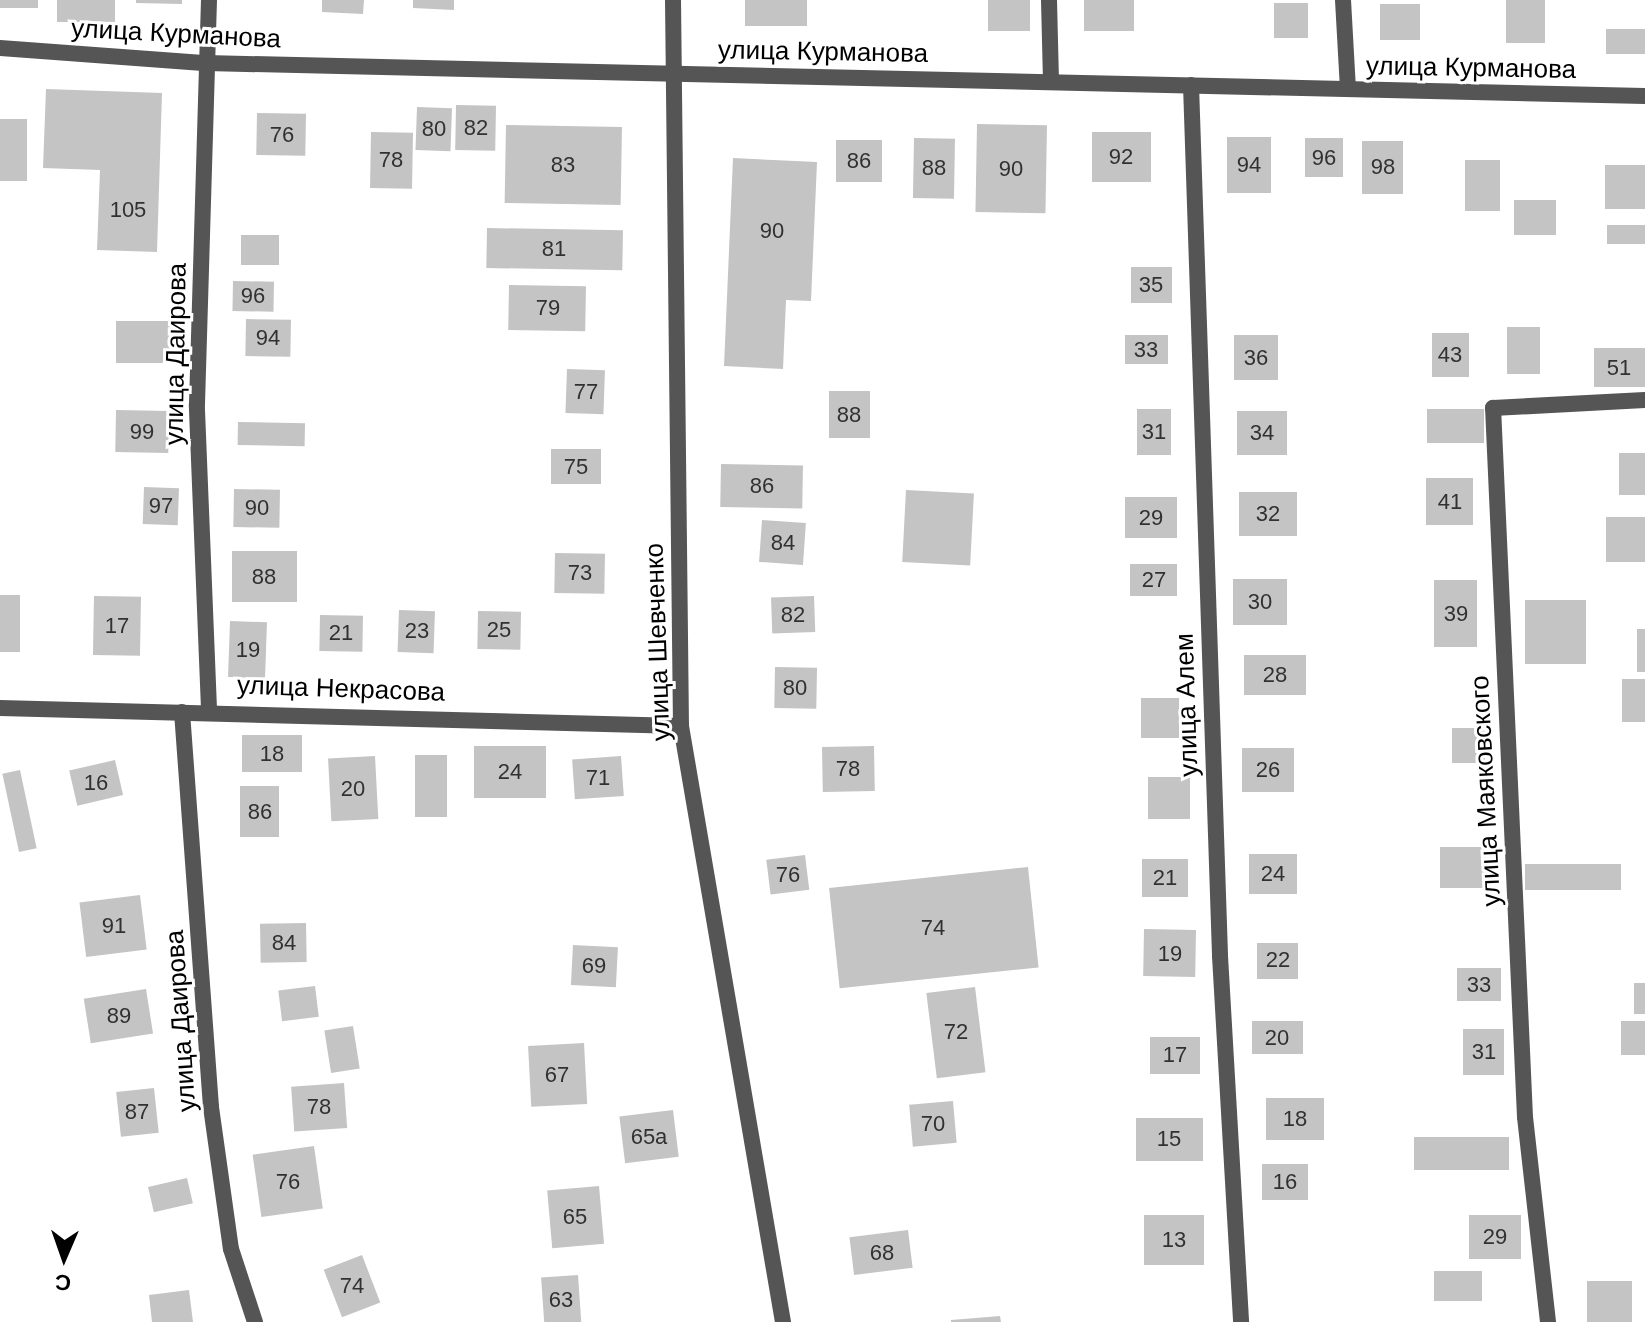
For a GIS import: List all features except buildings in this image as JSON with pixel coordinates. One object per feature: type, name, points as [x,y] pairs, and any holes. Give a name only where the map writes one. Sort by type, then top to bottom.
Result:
[{"type":"street","name":"улица Даирова","points":[[209,0],[197,404],[209,709]]},
{"type":"street","name":"улица Шевченко","points":[[673,0],[681,726],[783,1322]]},
{"type":"street","points":[[1049,0],[1051,82]]},
{"type":"street","points":[[1343,0],[1348,89]]},
{"type":"street","name":"улица Курманова","points":[[0,48],[206,63],[1645,96]]},
{"type":"street","name":"улица Алем","points":[[1191,85],[1220,956],[1241,1322]]},
{"type":"street","name":"улица Маяковского","points":[[1548,1322],[1525,1117],[1493,408],[1645,400]]},
{"type":"street","name":"улица Некрасова","points":[[0,708],[182,712],[209,709],[681,726]]},
{"type":"street","name":"улица Даирова","points":[[182,712],[211,1107],[231,1249],[255,1322]]}]
